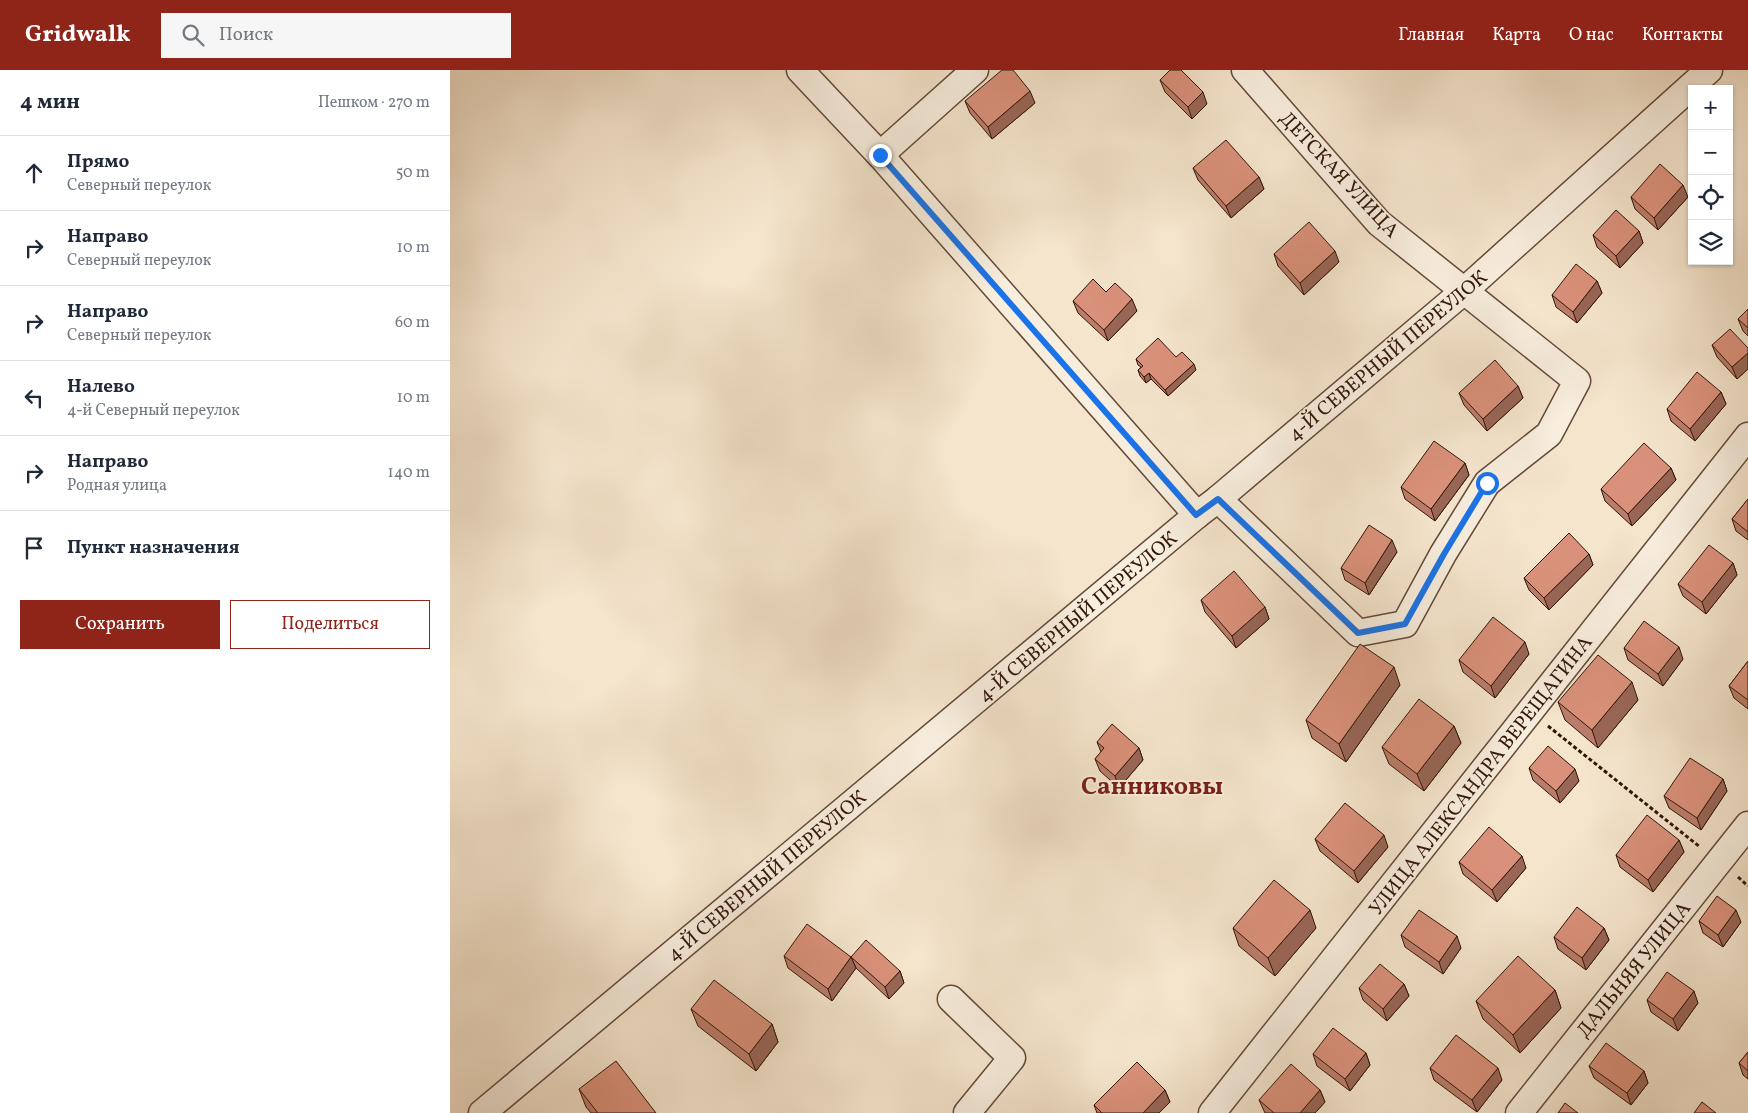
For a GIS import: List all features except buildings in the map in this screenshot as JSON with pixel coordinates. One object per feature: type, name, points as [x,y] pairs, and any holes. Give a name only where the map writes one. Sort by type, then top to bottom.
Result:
[{"type":"street","points":[[800,70],[880,155],[1196,515]]},
{"type":"street","points":[[880,155],[975,70]]},
{"type":"street","name":"ДЕТСКАЯ УЛИЦА","points":[[1218,499],[1358,633],[1405,624],[1487,483],[1549,434],[1577,381],[1379,223],[1245,70]]},
{"type":"street","name":"4-Й СЕВЕРНЫЙ ПЕРЕУЛОК","points":[[482,1113],[1196,515],[1218,499],[1464,291],[1709,70]]},
{"type":"street","name":"УЛИЦА АЛЕКСАНДРА ВЕРЕЩАГИНА","points":[[1212,1113],[1748,436]]},
{"type":"street","name":"ДАЛЬНЯЯ УЛИЦА","points":[[1519,1113],[1748,825]]},
{"type":"street","points":[[951,999],[1012,1058],[967,1113]]},
{"type":"path","points":[[1530,711],[1748,886]]},
{"type":"district","name":"Санниковы","points":[[1152,785]]},
{"type":"route","points":[[880,155],[1196,515],[1218,499],[1358,633],[1405,624],[1487,483]]}]
